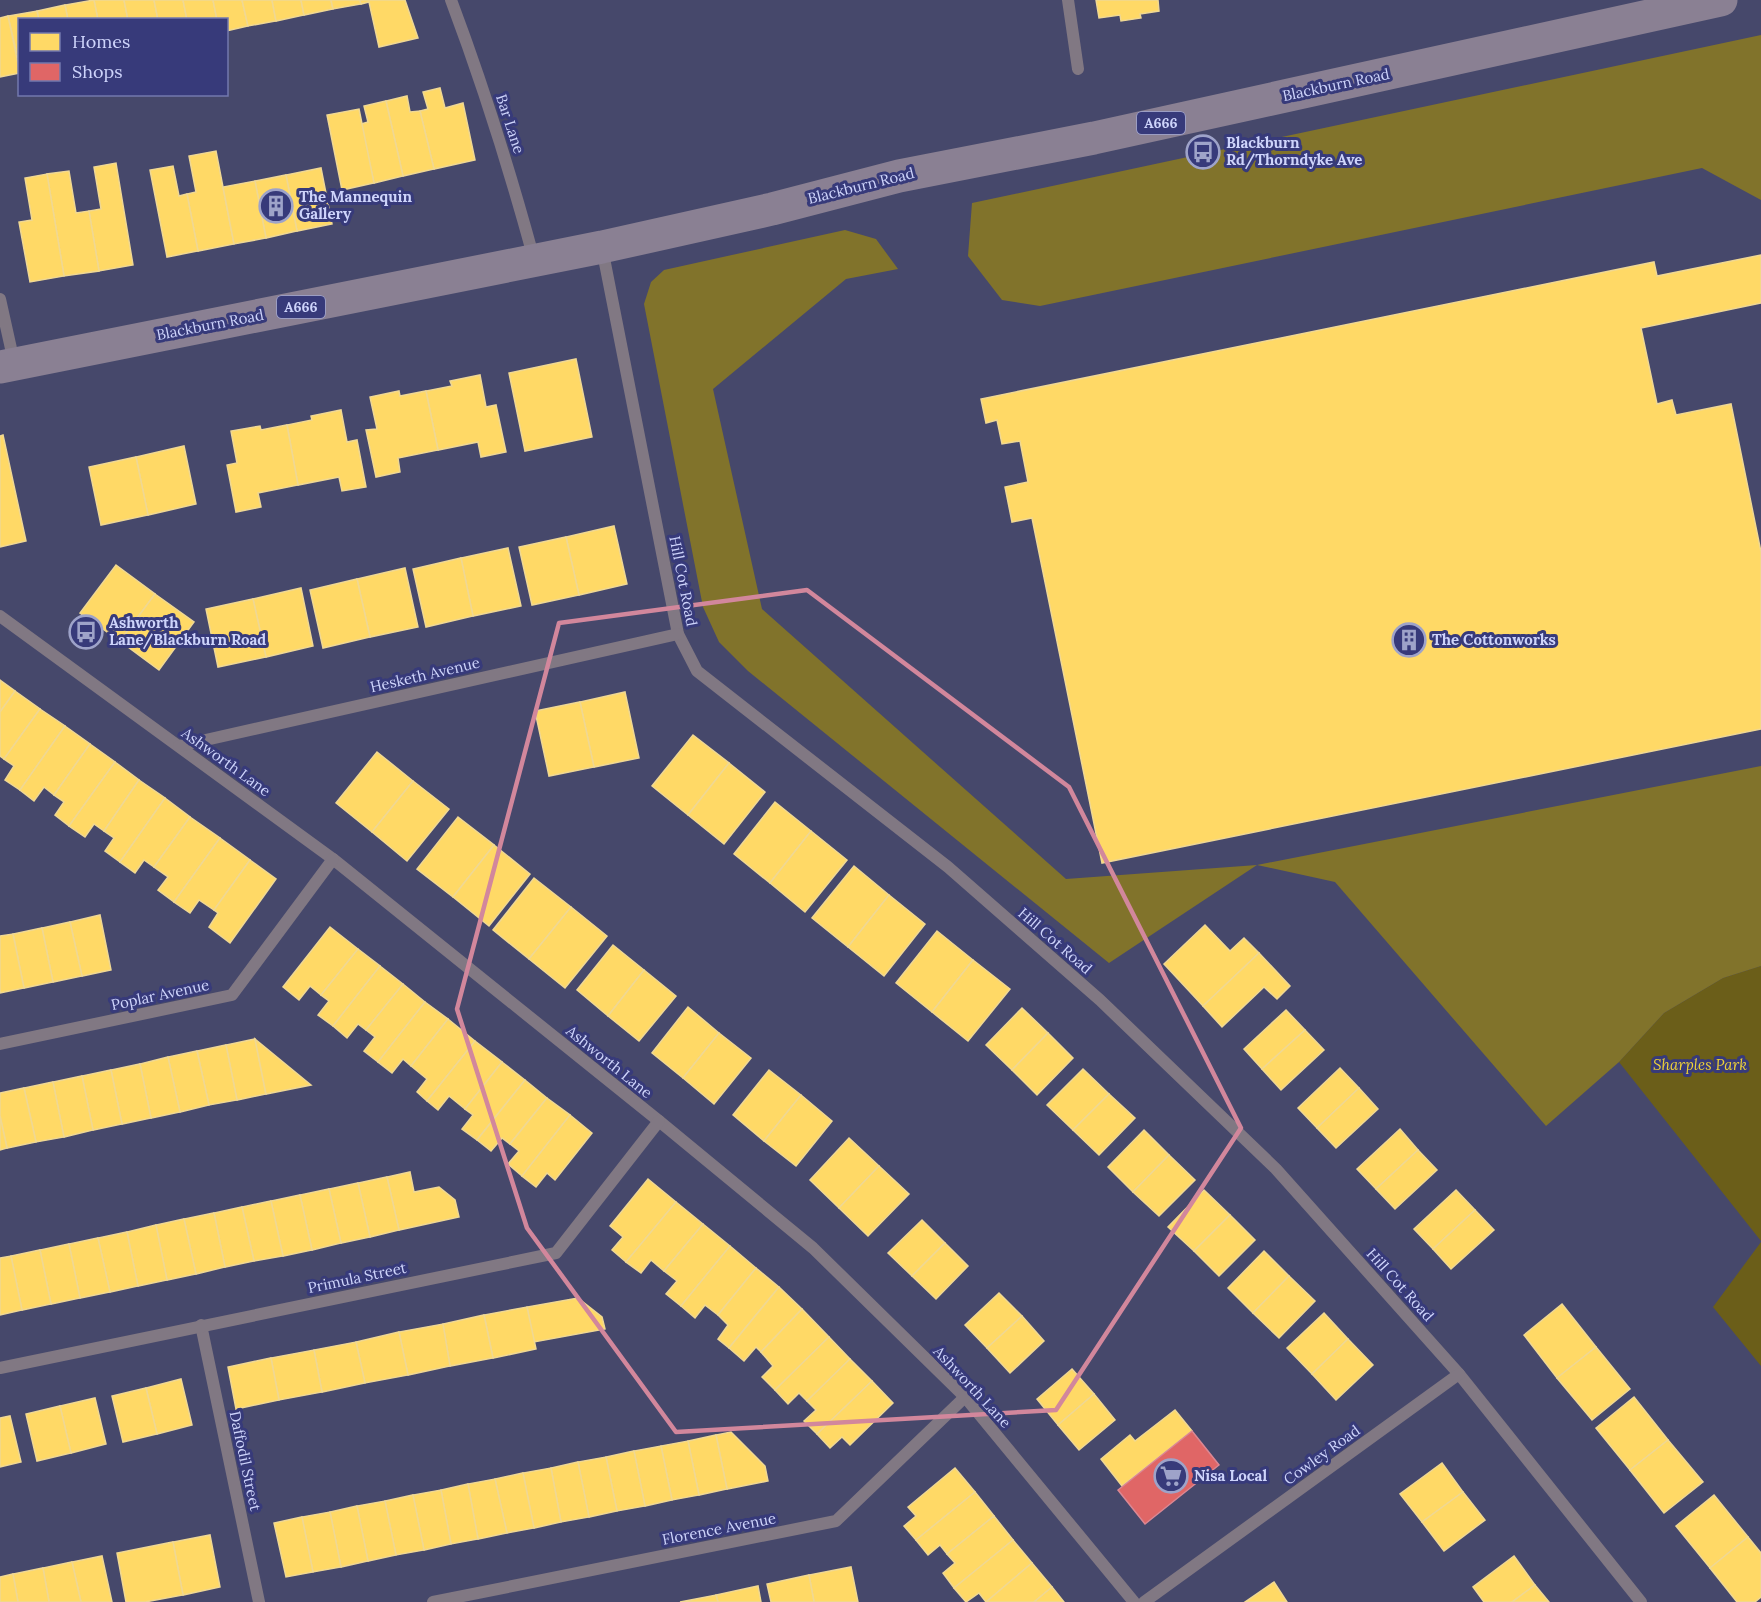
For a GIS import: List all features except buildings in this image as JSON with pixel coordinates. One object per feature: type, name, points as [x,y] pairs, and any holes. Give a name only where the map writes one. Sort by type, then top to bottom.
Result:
[{"type":"highway","name":"Blackburn Road","points":[[7,365],[602,247],[772,209],[899,176],[1094,138],[1721,0]]},
{"type":"street","name":"Bar Lane","points":[[451,0],[506,159],[534,261]]},
{"type":"street","points":[[1068,0],[1078,69]]},
{"type":"street","name":"Hill Cot Road","points":[[602,247],[678,634],[697,671],[948,867],[1108,1008],[1276,1169],[1459,1374],[1641,1602]]},
{"type":"street","points":[[0,299],[7,365]]},
{"type":"street","name":"Ashworth Lane","points":[[0,616],[333,859],[813,1248],[965,1397],[1134,1602]]},
{"type":"street","name":"Hesketh Avenue","points":[[179,746],[678,634]]},
{"type":"street","name":"Poplar Avenue","points":[[0,1044],[232,995],[333,859]]},
{"type":"street","name":"Primula Street","points":[[0,1368],[556,1253],[659,1121]]},
{"type":"street","name":"Daffodil Street","points":[[201,1325],[259,1602]]},
{"type":"street","name":"Cowley Road","points":[[1144,1602],[1459,1374]]},
{"type":"street","name":"Florence Avenue","points":[[433,1602],[836,1521],[965,1397]]},
{"type":"highlighted area","points":[[807,590],[1069,787],[1241,1128],[1056,1410],[676,1432],[527,1228],[457,1009],[559,623]]},
{"type":"green space","name":"Sharples Park","points":[[1761,966],[1761,1241],[1619,1062],[1664,1013],[1723,978]]},
{"type":"green space","points":[[1761,1242],[1761,1366],[1713,1307]]},
{"type":"shaded area","points":[[1761,35],[1761,200],[1702,168],[1040,306],[1002,300],[968,256],[972,203]]},
{"type":"shaded area","points":[[845,230],[876,239],[898,269],[846,279],[713,389],[762,609],[1066,879],[1257,865],[1109,963],[748,671],[719,642],[703,607],[644,304],[651,282],[664,270]]},
{"type":"shaded area","points":[[1761,766],[1761,966],[1723,978],[1664,1013],[1619,1062],[1546,1126],[1335,882],[1257,865]]},
{"type":"place","name":"Blackburn Rd/Thorndyke Ave","points":[[1203,152]]},
{"type":"place","name":"The Mannequin Gallery","points":[[276,206]]},
{"type":"place","name":"Ashworth Lane/Blackburn Road","points":[[86,632]]},
{"type":"place","name":"The Cottonworks","points":[[1409,640]]},
{"type":"place","name":"Nisa Local","points":[[1171,1476]]}]
